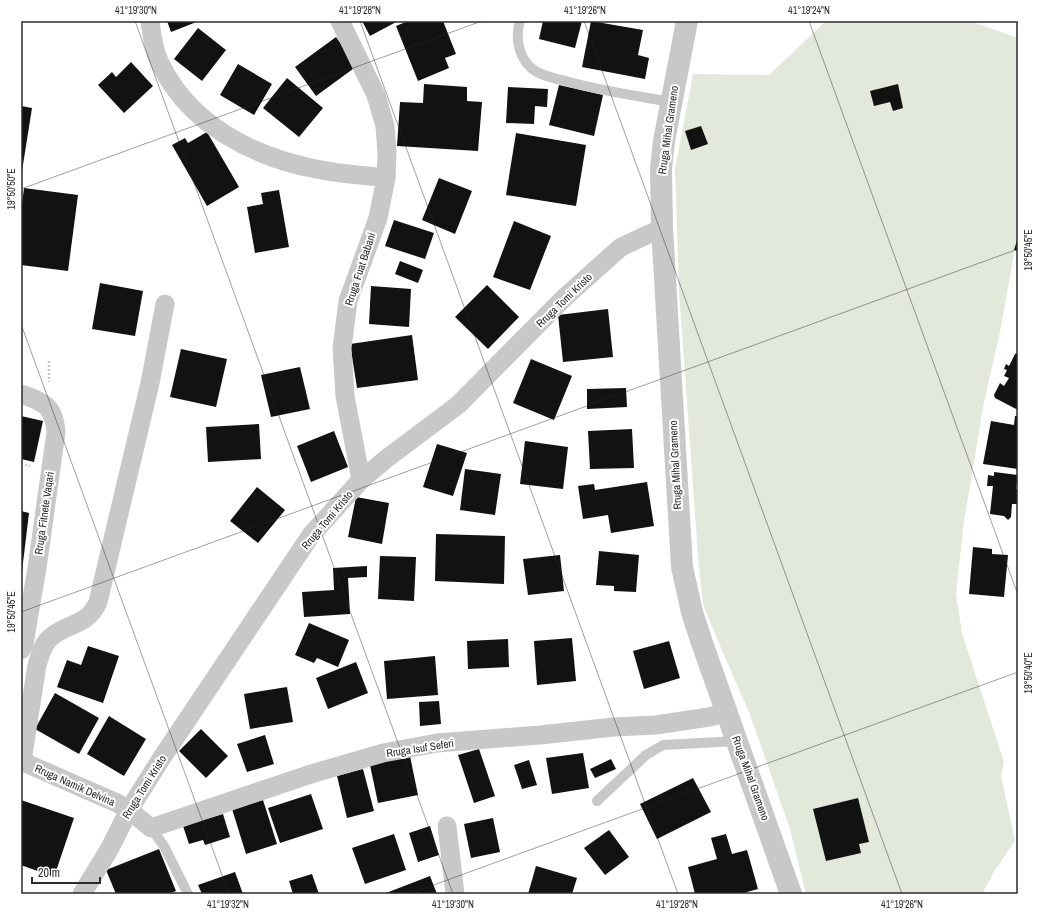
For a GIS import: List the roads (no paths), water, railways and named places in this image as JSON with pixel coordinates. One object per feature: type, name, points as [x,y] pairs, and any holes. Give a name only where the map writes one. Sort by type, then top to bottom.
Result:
[{"type":"street","points":[[150,21],[154,47],[160,64],[185,102],[206,122],[255,151],[287,162],[318,170],[386,178]]},
{"type":"street","name":"Rruga Fuat Babani","points":[[340,21],[376,95],[385,126],[387,154],[386,178],[378,218],[348,301],[342,348],[346,396],[361,480]]},
{"type":"street","name":"Rruga Mihal Grameno","points":[[687,21],[671,102],[660,169],[662,228],[682,567],[692,612],[790,894]]},
{"type":"street","name":"Rruga Tomi Kristo","points":[[82,894],[110,848],[129,810],[311,535],[361,480],[386,459],[458,405],[564,298],[621,247],[662,228]]},
{"type":"street","points":[[21,761],[37,666],[41,652],[49,639],[55,634],[86,618],[95,609],[98,602],[148,390],[165,304]]},
{"type":"street","name":"Rruga Fitnete Vaqari","points":[[21,394],[46,406],[54,416],[56,432],[35,576],[24,644],[21,650]]},
{"type":"street","name":"Rruga Isuf Seferi","points":[[151,828],[311,774],[383,753],[437,743],[540,735],[614,727],[656,725],[708,718],[727,712]]},
{"type":"street","name":"Rruga Namik Delvina","points":[[21,761],[94,792],[129,810]]},
{"type":"street","points":[[129,810],[151,828]]},
{"type":"street","points":[[447,826],[455,894]]},
{"type":"lane","points":[[520,21],[517,39],[520,51],[526,62],[536,72],[583,86],[671,102]]},
{"type":"lane","points":[[596,801],[646,755],[663,744],[738,741]]},
{"type":"lane","points":[[151,828],[164,846],[188,894]]}]
